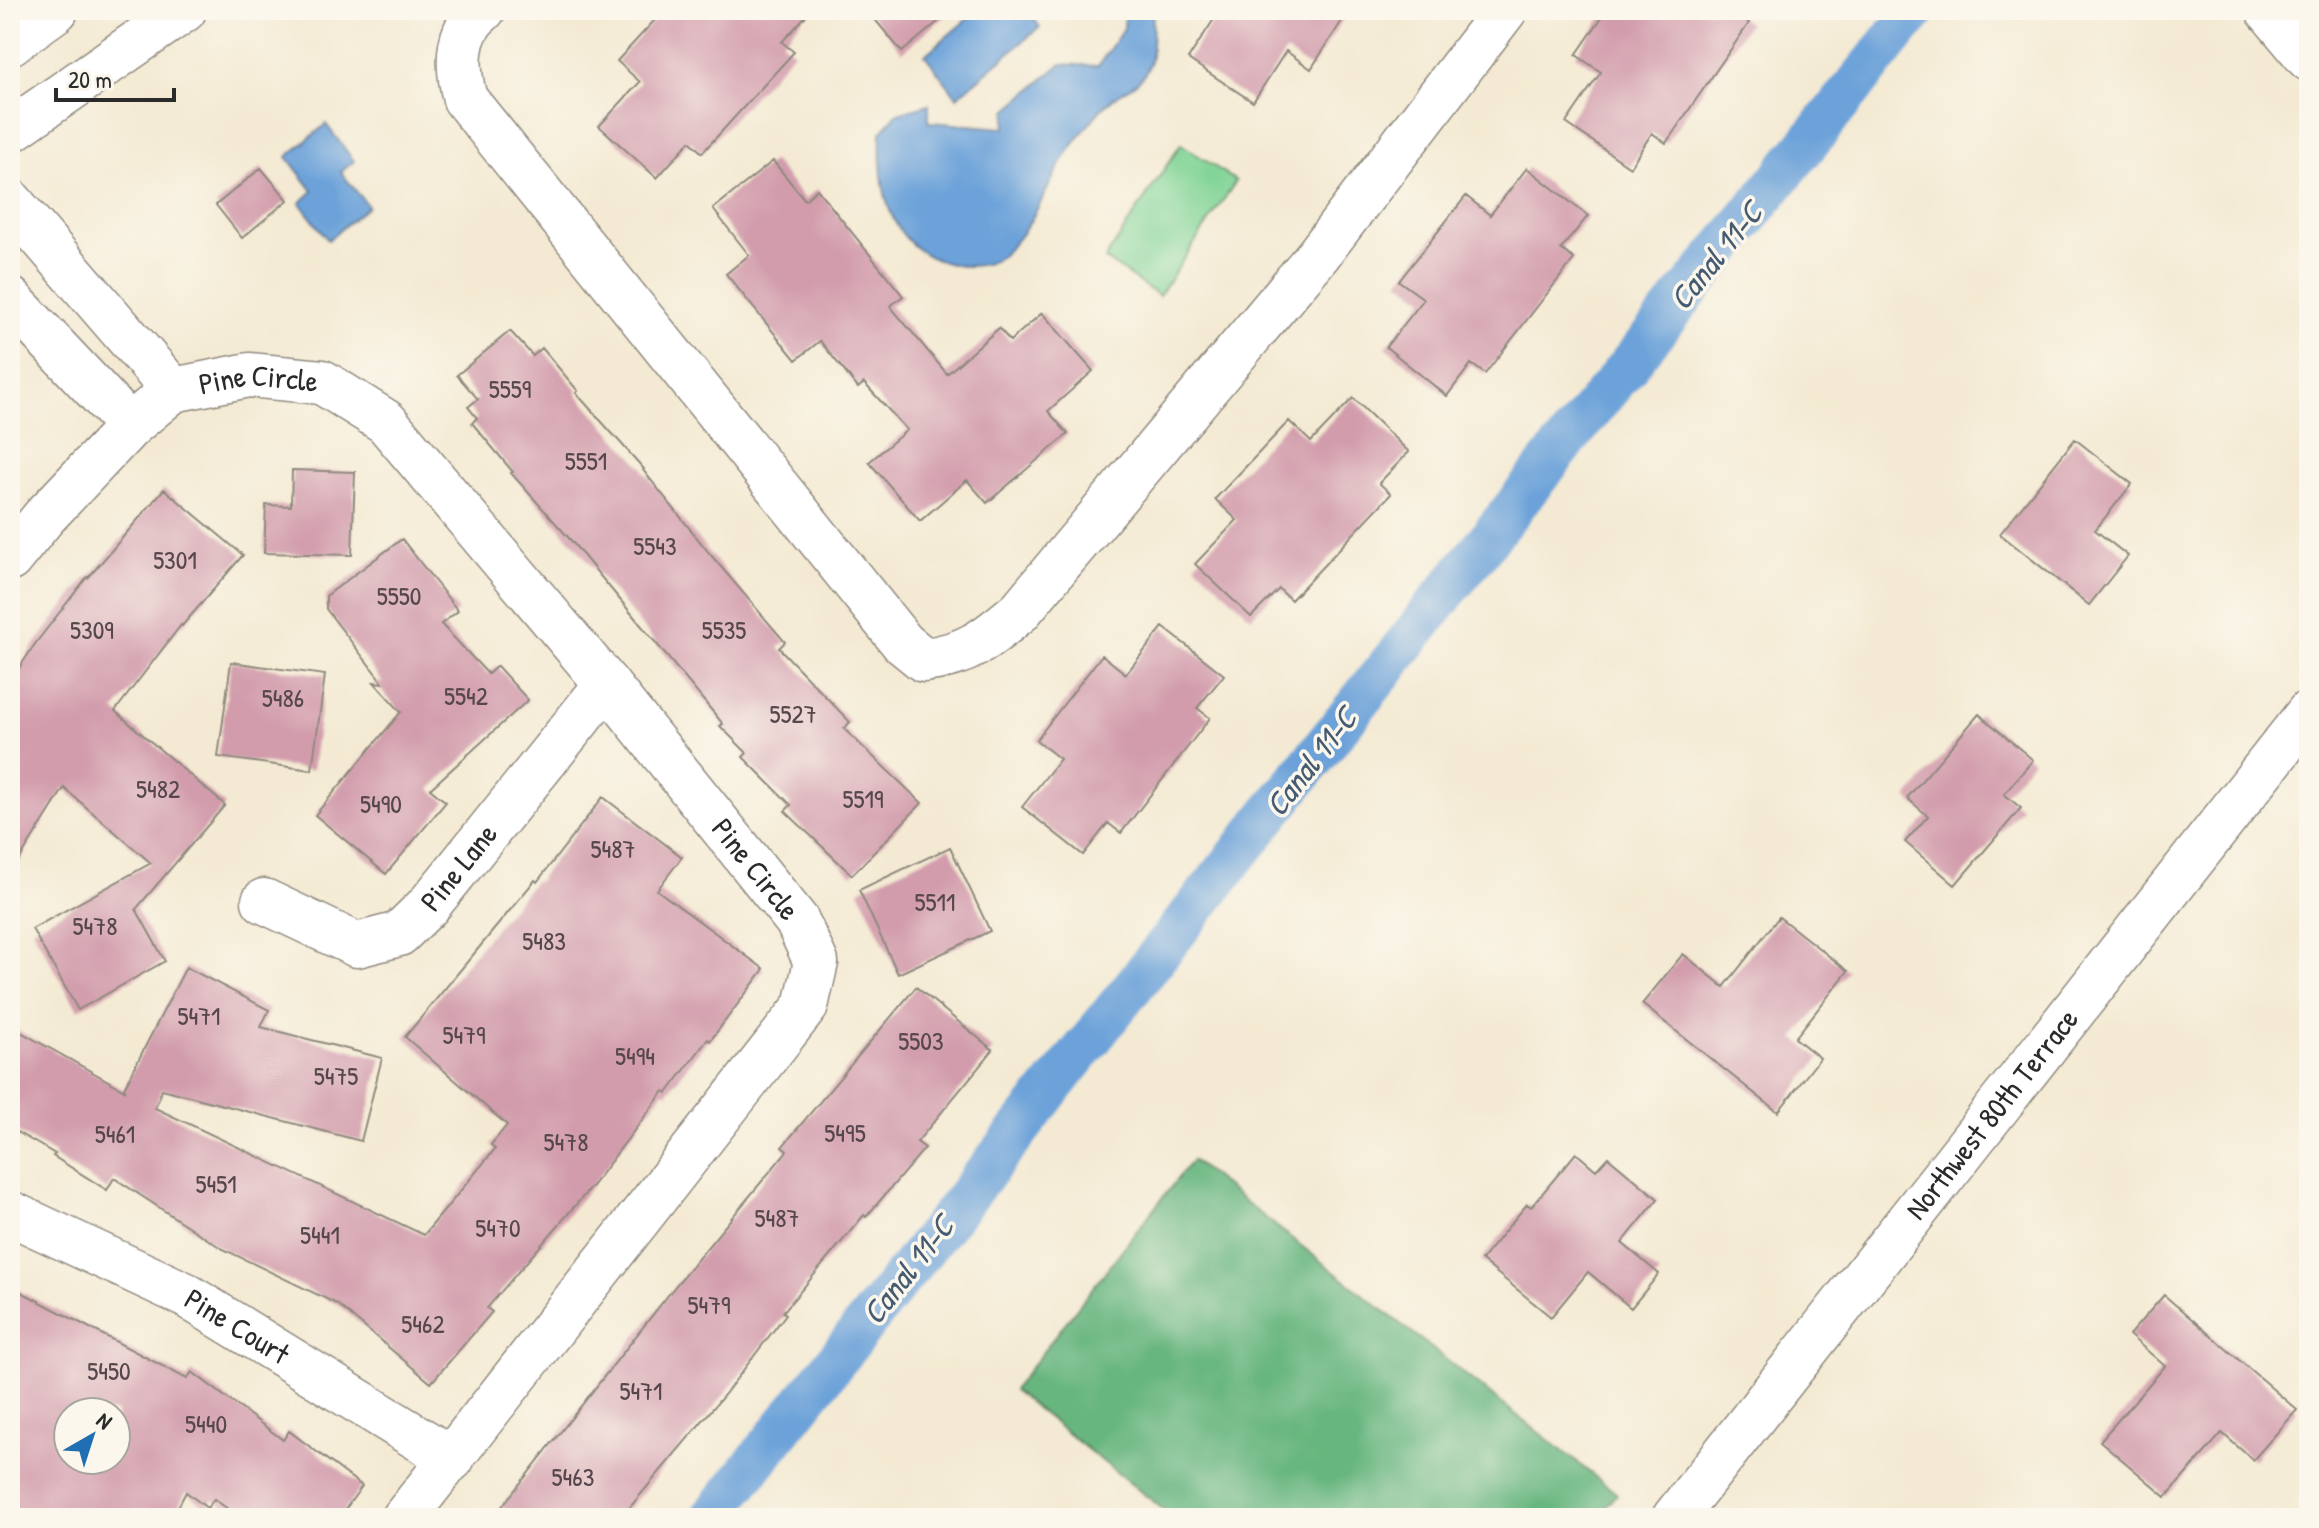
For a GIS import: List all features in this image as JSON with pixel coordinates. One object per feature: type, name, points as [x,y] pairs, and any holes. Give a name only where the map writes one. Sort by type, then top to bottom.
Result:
[{"type":"street","points":[[10,43],[56,10]]},
{"type":"street","points":[[10,131],[184,10]]},
{"type":"street","points":[[483,10],[459,46],[458,71],[465,99],[903,643],[924,660],[950,657],[986,640],[1020,611],[1318,255],[1505,10]]},
{"type":"street","points":[[2268,10],[2309,59]]},
{"type":"street","name":"Pine Circle","points":[[10,201],[173,390]]},
{"type":"street","points":[[10,299],[130,426]]},
{"type":"street","name":"Pine Circle","points":[[10,559],[44,517],[130,426],[173,390],[249,375],[322,382],[386,422],[607,684],[797,921],[816,962],[806,1006],[404,1518]]},
{"type":"street","name":"Pine Lane","points":[[264,901],[357,945],[399,934],[428,906],[607,684]]},
{"type":"street","name":"Northwest 80th Terrace","points":[[1674,1518],[2309,712]]},
{"type":"street","name":"Pine Court","points":[[10,1213],[184,1294],[452,1459]]},
{"type":"green space","points":[[1181,144],[1236,181],[1159,296],[1105,259]]},
{"type":"green space","points":[[1192,1160],[1617,1494],[1598,1518],[1174,1518],[1013,1390]]},
{"type":"water","points":[[978,10],[1028,10],[1040,27],[957,97],[925,55]]},
{"type":"water","points":[[1125,10],[1153,10],[1149,65],[1138,81],[1105,106],[1084,130],[1062,162],[1030,221],[1010,248],[993,261],[966,266],[933,258],[916,247],[902,233],[886,197],[881,132],[898,113],[929,104],[929,122],[1005,128],[1007,110],[1061,64],[1098,66],[1124,28]]},
{"type":"water","points":[[326,124],[354,161],[341,172],[368,206],[328,240],[300,203],[313,191],[287,157]]},
{"type":"building","points":[[664,10],[811,10],[782,42],[794,52],[702,153],[690,141],[657,178],[599,126],[640,82],[617,61]]},
{"type":"building","points":[[867,10],[952,10],[902,52]]},
{"type":"building","points":[[1220,10],[1349,10],[1311,69],[1286,51],[1253,102],[1188,59]]},
{"type":"building","points":[[1607,10],[1730,10],[1749,23],[1666,143],[1652,133],[1630,167],[1566,123],[1601,72],[1576,55]]},
{"type":"building","points":[[773,161],[805,200],[817,189],[903,296],[890,306],[947,374],[999,328],[1010,341],[1042,313],[1093,371],[1048,411],[1068,434],[987,503],[967,480],[920,521],[869,462],[907,430],[864,383],[858,388],[820,341],[796,360],[726,274],[749,255],[713,209]]},
{"type":"building","points":[[261,168],[288,200],[242,238],[216,205]]},
{"type":"building","points":[[1527,168],[1588,216],[1561,249],[1574,259],[1485,374],[1471,364],[1447,396],[1386,347],[1424,299],[1399,281],[1466,196],[1490,215]]},
{"type":"building","points":[[510,331],[533,356],[542,348],[578,391],[576,393],[644,469],[710,554],[785,642],[779,648],[850,722],[844,729],[922,803],[852,875],[785,811],[791,805],[743,757],[747,753],[720,726],[723,724],[472,423],[477,418],[468,407],[478,399],[457,375]]},
{"type":"building","points":[[1353,398],[1409,452],[1379,483],[1391,494],[1291,600],[1279,589],[1251,617],[1195,564],[1237,520],[1215,499],[1289,421],[1311,442]]},
{"type":"building","points":[[2075,439],[2132,484],[2095,530],[2128,556],[2089,605],[2000,534]]},
{"type":"building","points":[[292,470],[355,472],[352,555],[264,553],[266,505],[291,506]]},
{"type":"building","points":[[164,489],[243,555],[181,625],[115,711],[225,805],[136,909],[165,961],[78,1010],[32,929],[151,863],[64,788],[10,875],[10,682],[87,577]]},
{"type":"building","points":[[402,539],[458,611],[441,624],[488,674],[497,666],[528,700],[430,789],[446,802],[386,874],[315,815],[401,712],[374,682],[383,683],[326,609],[326,596]]},
{"type":"building","points":[[1163,627],[1224,675],[1197,708],[1210,718],[1121,833],[1108,823],[1083,855],[1022,807],[1060,759],[1036,740],[1102,655],[1126,674]]},
{"type":"building","points":[[231,662],[325,675],[312,770],[218,757]]},
{"type":"building","points":[[1979,714],[2033,760],[2004,794],[2021,808],[1955,885],[1905,842],[1928,816],[1907,798]]},
{"type":"building","points":[[603,797],[682,857],[657,890],[764,969],[710,1041],[708,1039],[667,1093],[664,1091],[592,1186],[487,1308],[492,1312],[431,1383],[337,1304],[221,1248],[114,1178],[107,1190],[10,1128],[10,1026],[126,1091],[124,1088],[186,967],[269,1010],[261,1027],[382,1058],[361,1141],[162,1089],[155,1108],[424,1235],[495,1149],[491,1145],[507,1125],[405,1037],[535,880],[537,882]]},
{"type":"building","points":[[950,847],[990,931],[898,974],[859,890]]},
{"type":"building","points":[[1779,917],[1848,971],[1795,1038],[1820,1058],[1778,1112],[1642,1004],[1683,954],[1724,987]]},
{"type":"building","points":[[916,987],[993,1050],[917,1142],[925,1148],[783,1312],[786,1314],[725,1394],[621,1518],[493,1518],[677,1284],[787,1151],[782,1147]]},
{"type":"building","points":[[1576,1153],[1596,1170],[1608,1157],[1658,1199],[1622,1243],[1659,1274],[1631,1308],[1588,1272],[1551,1317],[1481,1260],[1527,1204],[1531,1207]]},
{"type":"building","points":[[10,1286],[187,1379],[192,1372],[283,1440],[289,1431],[362,1486],[339,1518],[240,1518],[214,1499],[207,1508],[186,1492],[172,1518],[10,1518]]},
{"type":"building","points":[[2164,1295],[2297,1410],[2253,1460],[2222,1433],[2166,1497],[2100,1441],[2165,1366],[2129,1335]]},
{"type":"waterway","name":"Canal 11-C","points":[[711,1518],[1532,484],[1916,10]]}]
